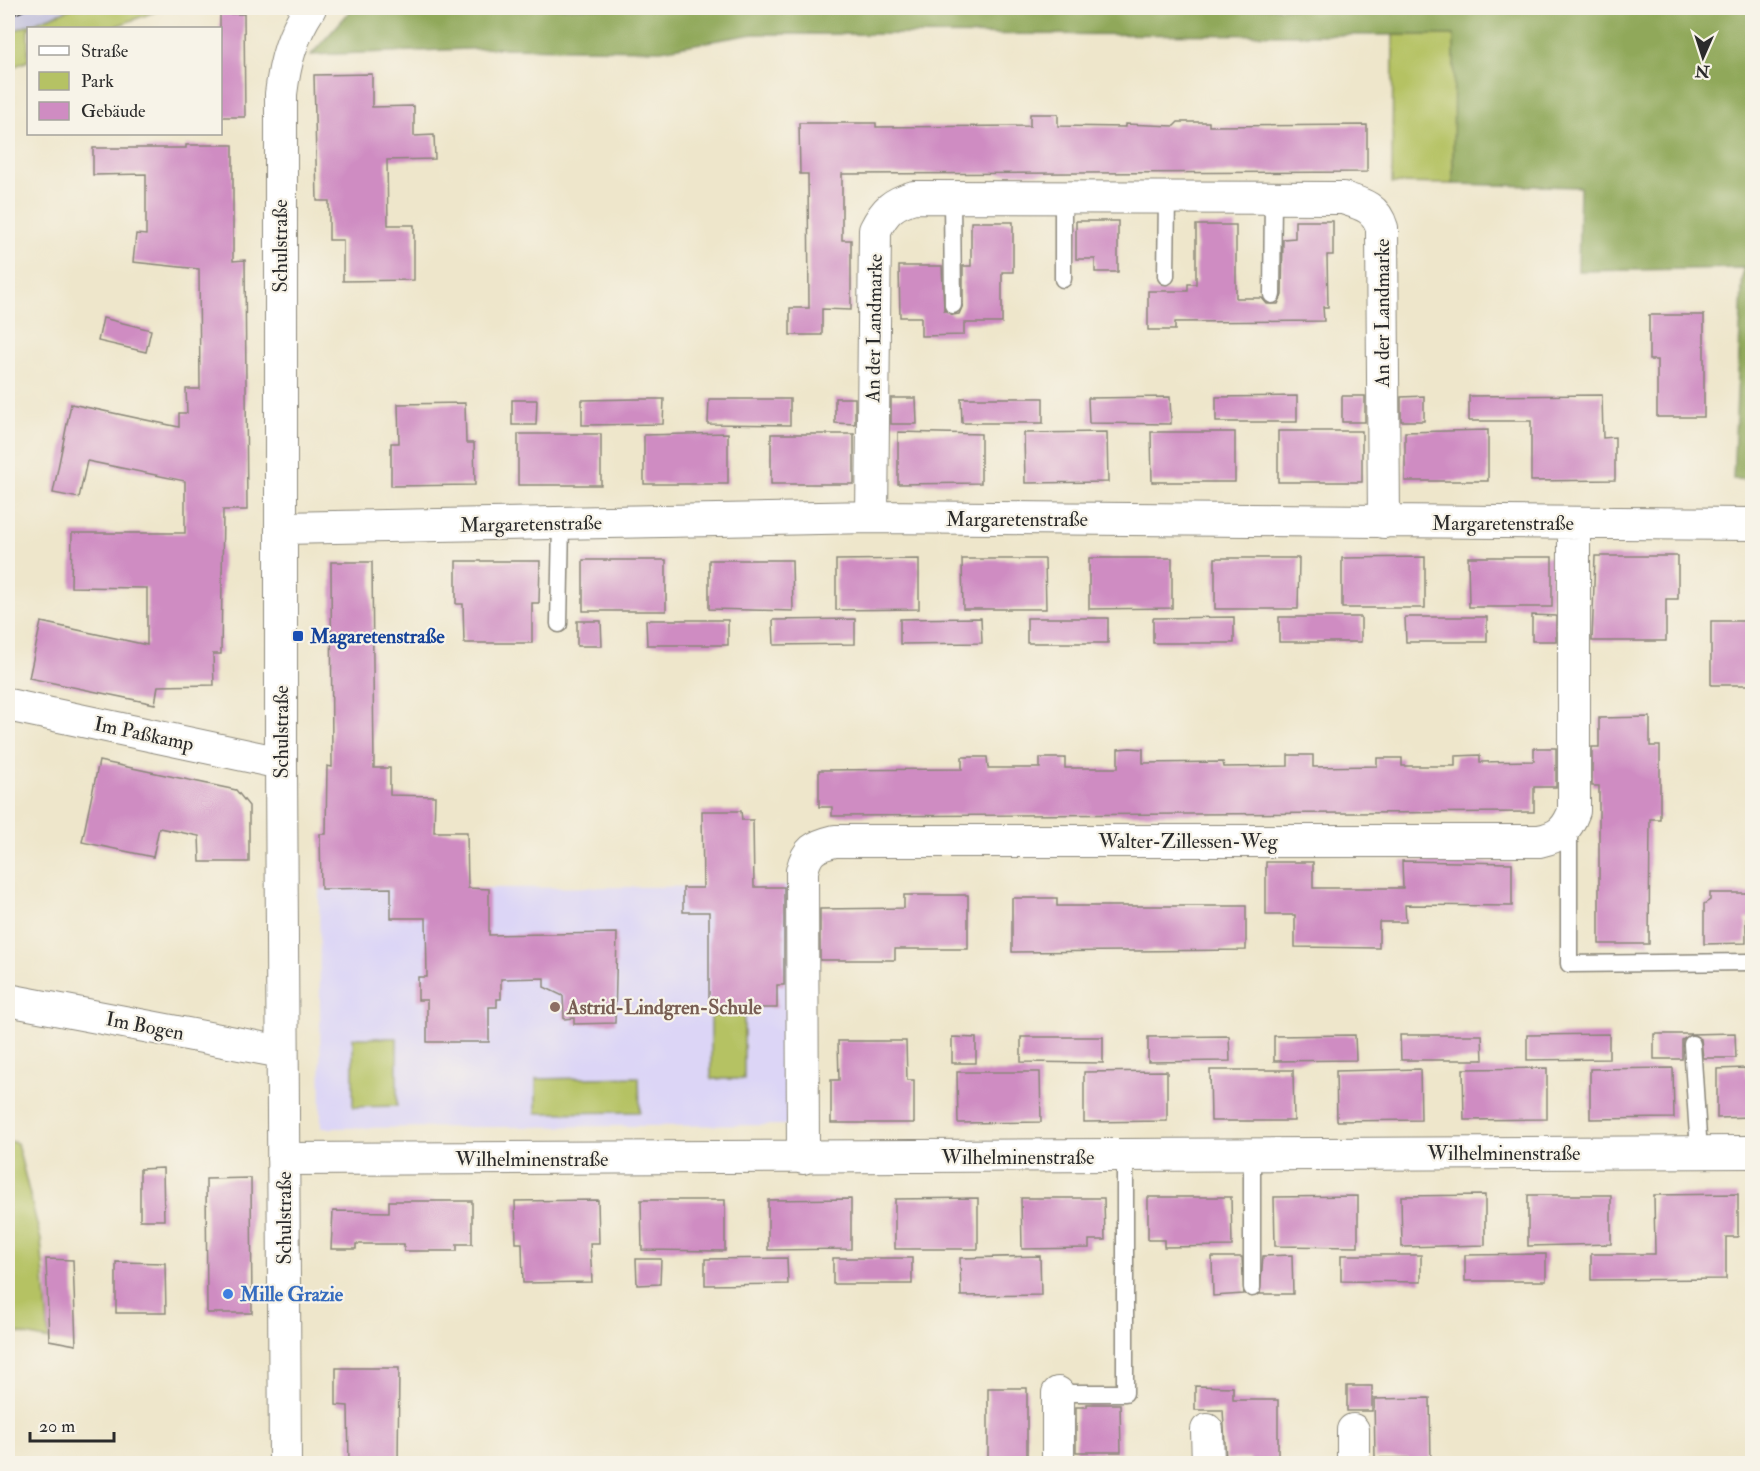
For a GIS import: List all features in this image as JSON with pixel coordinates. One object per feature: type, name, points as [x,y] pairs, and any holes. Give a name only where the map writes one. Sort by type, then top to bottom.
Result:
[{"type":"street","name":"Schulstraße","points":[[285,1464],[281,763],[281,94],[286,61],[296,29],[310,8]]},
{"type":"street","name":"An der Landmarke","points":[[872,517],[876,230],[883,214],[895,202],[914,197],[1342,198],[1366,205],[1378,215],[1382,228],[1384,522]]},
{"type":"street","name":"Margaretenstraße","points":[[282,528],[872,517],[1752,524]]},
{"type":"street","points":[[1569,826],[1574,811],[1574,523]]},
{"type":"street","name":"Im Paßkamp","points":[[8,705],[281,763]]},
{"type":"street","name":"Walter-Zillessen-Weg","points":[[803,1158],[802,871],[806,855],[814,846],[835,842],[1539,841],[1555,838],[1569,826]]},
{"type":"street","name":"Im Bogen","points":[[8,1000],[282,1052]]},
{"type":"street","name":"Wilhelminenstraße","points":[[283,1159],[1752,1152]]},
{"type":"street","points":[[1058,1393],[1058,1464]]},
{"type":"street","points":[[1208,1430],[1208,1464]]},
{"type":"street","points":[[1353,1430],[1353,1464]]},
{"type":"lane","points":[[952,197],[953,305]]},
{"type":"lane","points":[[1063,279],[1064,198]]},
{"type":"lane","points":[[1166,276],[1167,198]]},
{"type":"lane","points":[[1272,295],[1273,198]]},
{"type":"lane","points":[[559,624],[561,523]]},
{"type":"lane","points":[[1569,826],[1569,964],[1752,962]]},
{"type":"lane","points":[[1692,1044],[1699,1152]]},
{"type":"lane","points":[[1252,1155],[1252,1288]]},
{"type":"lane","points":[[1058,1393],[1125,1393],[1125,1156]]},
{"type":"shaded area","points":[[8,8],[73,8],[8,33]]},
{"type":"shaded area","name":"Astrid-Lindgren-Schule","points":[[790,886],[790,1125],[321,1128],[319,889]]},
{"type":"green space","points":[[73,8],[165,8],[114,27],[27,27],[27,61],[8,69],[8,33]]},
{"type":"green space","points":[[353,8],[1752,8],[1752,480],[1733,479],[1743,268],[1578,271],[1580,187],[1453,184],[1454,35],[753,34],[661,50],[495,48],[311,55]]},
{"type":"green space","points":[[1393,35],[1455,35],[1453,184],[1392,183]]},
{"type":"green space","points":[[711,1015],[744,1015],[744,1079],[711,1079]]},
{"type":"green space","points":[[353,1038],[397,1038],[397,1106],[353,1107]]},
{"type":"green space","points":[[639,1077],[640,1112],[536,1113],[536,1079]]},
{"type":"green space","points":[[8,1141],[17,1143],[41,1240],[49,1340],[8,1331]]},
{"type":"building","points":[[220,14],[244,14],[245,117],[222,117],[222,27],[220,27]]},
{"type":"building","points":[[372,74],[372,107],[414,106],[414,136],[434,135],[435,159],[387,160],[388,225],[414,225],[414,280],[343,281],[343,240],[329,240],[329,201],[317,201],[314,75]]},
{"type":"building","points":[[1030,114],[1058,114],[1058,126],[1125,127],[1125,124],[1174,126],[1178,122],[1209,122],[1209,126],[1367,125],[1367,172],[842,174],[842,240],[851,240],[851,310],[822,309],[822,335],[790,335],[790,308],[809,308],[808,174],[800,174],[799,123],[876,123],[876,127],[1030,126]]},
{"type":"building","points":[[186,145],[233,145],[233,261],[245,260],[247,510],[223,510],[221,654],[213,654],[214,685],[158,686],[155,704],[29,678],[41,622],[147,645],[147,588],[71,587],[72,533],[185,533],[185,481],[87,461],[79,498],[53,493],[71,404],[179,427],[179,413],[187,413],[186,389],[200,389],[199,269],[133,262],[136,234],[146,235],[146,174],[93,175],[93,148],[186,148]]},
{"type":"building","points":[[1076,221],[1118,221],[1118,272],[1095,272],[1095,259],[1076,259]]},
{"type":"building","points":[[1295,221],[1333,221],[1333,255],[1327,255],[1328,307],[1323,307],[1324,321],[1175,322],[1175,330],[1148,330],[1148,291],[1188,291],[1188,284],[1196,284],[1196,225],[1236,225],[1236,298],[1262,298],[1267,304],[1278,304],[1282,295],[1283,239],[1295,238]]},
{"type":"building","points":[[971,222],[1013,222],[1013,272],[1002,272],[1002,323],[964,323],[964,335],[921,336],[921,317],[900,317],[899,266],[942,266],[944,310],[953,315],[959,314],[963,305],[963,266],[971,266]]},
{"type":"building","points":[[1649,315],[1704,315],[1704,417],[1657,417],[1657,360],[1649,360]]},
{"type":"building","points":[[103,318],[151,330],[146,352],[98,341]]},
{"type":"building","points":[[1602,395],[1603,438],[1615,437],[1615,480],[1531,481],[1531,421],[1469,421],[1469,396]]},
{"type":"building","points":[[1297,396],[1297,422],[1216,422],[1216,397]]},
{"type":"building","points":[[1342,396],[1365,396],[1365,422],[1342,422]]},
{"type":"building","points":[[1424,396],[1424,421],[1401,421],[1401,397]]},
{"type":"building","points":[[1170,397],[1171,424],[1089,423],[1088,398]]},
{"type":"building","points":[[835,398],[855,398],[855,424],[835,423]]},
{"type":"building","points":[[891,398],[916,398],[917,424],[891,424]]},
{"type":"building","points":[[961,398],[1043,398],[1043,423],[962,423]]},
{"type":"building","points":[[664,399],[663,424],[582,425],[582,400]]},
{"type":"building","points":[[709,399],[790,399],[790,425],[708,424]]},
{"type":"building","points":[[512,400],[537,400],[536,425],[512,425]]},
{"type":"building","points":[[465,403],[466,443],[474,443],[475,485],[391,486],[391,443],[399,443],[398,404]]},
{"type":"building","points":[[1488,430],[1488,481],[1405,481],[1405,432]]},
{"type":"building","points":[[1278,431],[1362,431],[1362,482],[1278,482]]},
{"type":"building","points":[[898,432],[981,434],[981,483],[898,484]]},
{"type":"building","points":[[1107,432],[1108,482],[1025,483],[1024,433]]},
{"type":"building","points":[[1151,432],[1235,432],[1235,482],[1152,482]]},
{"type":"building","points":[[728,433],[728,484],[644,484],[644,435]]},
{"type":"building","points":[[518,434],[601,434],[601,485],[518,485]]},
{"type":"building","points":[[771,434],[854,434],[854,484],[771,484]]},
{"type":"building","points":[[1595,556],[1678,556],[1678,599],[1666,599],[1666,641],[1592,641]]},
{"type":"building","points":[[1425,557],[1425,608],[1342,608],[1342,558]]},
{"type":"building","points":[[1468,557],[1552,557],[1552,607],[1469,607]]},
{"type":"building","points":[[1089,558],[1172,558],[1172,608],[1089,609]]},
{"type":"building","points":[[1215,558],[1299,558],[1298,609],[1215,609]]},
{"type":"building","points":[[919,559],[919,609],[836,610],[836,560]]},
{"type":"building","points":[[962,559],[1045,559],[1046,609],[963,609]]},
{"type":"building","points":[[583,560],[666,560],[666,611],[583,611]]},
{"type":"building","points":[[709,560],[792,560],[793,611],[709,609]]},
{"type":"building","points":[[456,561],[540,561],[539,603],[532,603],[532,643],[464,643],[463,604],[456,604]]},
{"type":"building","points":[[331,562],[372,562],[374,768],[390,768],[390,795],[435,796],[434,832],[467,832],[468,888],[489,889],[489,935],[617,933],[615,1023],[574,1024],[574,1018],[564,1019],[563,996],[544,987],[544,978],[501,979],[501,999],[497,999],[497,1007],[489,1007],[489,1042],[427,1042],[427,1000],[418,1000],[418,977],[427,977],[426,918],[391,918],[391,888],[321,889],[320,834],[326,834],[327,766],[332,767]]},
{"type":"building","points":[[1532,615],[1556,616],[1556,641],[1532,641]]},
{"type":"building","points":[[1234,617],[1234,643],[1153,643],[1153,618]]},
{"type":"building","points":[[1279,617],[1361,617],[1361,642],[1279,642]]},
{"type":"building","points":[[1405,617],[1487,617],[1487,642],[1406,642]]},
{"type":"building","points":[[981,618],[982,643],[900,644],[900,619]]},
{"type":"building","points":[[1027,618],[1108,618],[1108,643],[1027,643]]},
{"type":"building","points":[[855,619],[855,644],[774,645],[773,620]]},
{"type":"building","points":[[646,620],[728,620],[728,645],[647,645]]},
{"type":"building","points":[[577,621],[601,621],[602,646],[577,646]]},
{"type":"building","points":[[1711,621],[1752,621],[1752,685],[1711,685]]},
{"type":"building","points":[[1650,717],[1650,746],[1660,746],[1660,819],[1650,819],[1649,944],[1599,944],[1599,786],[1592,786],[1592,747],[1599,747],[1599,718]]},
{"type":"building","points":[[1534,748],[1556,748],[1556,787],[1534,787],[1534,812],[832,816],[832,807],[819,807],[819,770],[962,769],[962,757],[987,757],[988,768],[1040,768],[1040,758],[1065,758],[1065,768],[1118,768],[1118,749],[1143,749],[1143,763],[1223,762],[1224,767],[1288,766],[1288,755],[1313,755],[1313,767],[1377,766],[1377,758],[1402,758],[1402,766],[1455,766],[1455,756],[1480,755],[1480,762],[1534,761]]},
{"type":"building","points":[[99,761],[236,790],[249,806],[249,862],[200,862],[199,836],[159,828],[153,857],[82,842]]},
{"type":"building","points":[[702,811],[741,811],[742,820],[753,820],[754,887],[784,887],[784,985],[777,985],[777,1008],[709,1008],[709,912],[683,912],[683,888],[703,888]]},
{"type":"building","points":[[1402,861],[1512,863],[1512,906],[1405,905],[1406,922],[1379,922],[1379,948],[1295,947],[1295,915],[1266,915],[1266,862],[1313,862],[1313,888],[1403,888]]},
{"type":"building","points":[[1710,893],[1752,893],[1752,918],[1746,918],[1746,943],[1704,944],[1704,904],[1710,900]]},
{"type":"building","points":[[904,895],[968,895],[968,949],[895,949],[895,960],[820,960],[820,909],[904,908]]},
{"type":"building","points":[[1012,898],[1057,898],[1057,906],[1246,906],[1246,950],[1012,952]]},
{"type":"building","points":[[1735,1033],[1736,1058],[1703,1058],[1701,1039],[1692,1034]]},
{"type":"building","points":[[1609,1034],[1609,1059],[1527,1060],[1527,1035]]},
{"type":"building","points":[[1654,1034],[1692,1034],[1682,1040],[1682,1059],[1654,1059]]},
{"type":"building","points":[[1355,1035],[1356,1060],[1274,1061],[1274,1036]]},
{"type":"building","points":[[1400,1035],[1482,1035],[1483,1060],[1401,1060]]},
{"type":"building","points":[[1229,1036],[1230,1061],[1148,1062],[1148,1037]]},
{"type":"building","points":[[952,1037],[976,1038],[976,1063],[952,1063]]},
{"type":"building","points":[[1021,1037],[1103,1037],[1103,1063],[1021,1062]]},
{"type":"building","points":[[838,1041],[906,1041],[907,1080],[914,1080],[914,1123],[831,1123],[831,1080],[839,1080]]},
{"type":"building","points":[[1547,1068],[1547,1119],[1464,1120],[1463,1069]]},
{"type":"building","points":[[1673,1068],[1674,1118],[1590,1119],[1590,1069]]},
{"type":"building","points":[[1745,1068],[1746,1077],[1752,1077],[1752,1117],[1717,1118],[1717,1069]]},
{"type":"building","points":[[1420,1069],[1421,1120],[1337,1121],[1336,1071]]},
{"type":"building","points":[[1210,1070],[1293,1070],[1294,1121],[1211,1121]]},
{"type":"building","points":[[1167,1071],[1167,1121],[1084,1122],[1084,1072]]},
{"type":"building","points":[[957,1072],[1040,1072],[1041,1122],[958,1123]]},
{"type":"building","points":[[163,1168],[164,1220],[140,1220],[140,1169]]},
{"type":"building","points":[[251,1178],[252,1313],[207,1313],[206,1179]]},
{"type":"building","points":[[1738,1194],[1738,1237],[1726,1237],[1726,1279],[1591,1280],[1591,1254],[1655,1254],[1654,1195]]},
{"type":"building","points":[[1485,1195],[1485,1245],[1402,1247],[1401,1196]]},
{"type":"building","points":[[1528,1195],[1611,1195],[1611,1244],[1528,1246]]},
{"type":"building","points":[[1358,1196],[1358,1247],[1275,1246],[1274,1197]]},
{"type":"building","points":[[1148,1197],[1231,1197],[1232,1246],[1164,1247],[1164,1240],[1148,1240]]},
{"type":"building","points":[[978,1198],[978,1249],[895,1249],[895,1199]]},
{"type":"building","points":[[1021,1198],[1104,1198],[1105,1240],[1089,1240],[1089,1248],[1022,1249]]},
{"type":"building","points":[[851,1199],[851,1249],[768,1250],[768,1200]]},
{"type":"building","points":[[598,1200],[599,1243],[590,1243],[592,1282],[523,1283],[522,1243],[516,1243],[515,1201]]},
{"type":"building","points":[[641,1200],[725,1200],[725,1251],[642,1250]]},
{"type":"building","points":[[389,1201],[472,1201],[472,1244],[457,1244],[457,1251],[404,1251],[404,1244],[356,1244],[356,1249],[331,1249],[333,1211],[389,1212]]},
{"type":"building","points":[[1546,1254],[1546,1281],[1465,1281],[1465,1255]]},
{"type":"building","points":[[1292,1255],[1293,1294],[1260,1294],[1263,1256]]},
{"type":"building","points":[[1341,1255],[1421,1255],[1421,1282],[1341,1281]]},
{"type":"building","points":[[1040,1256],[1041,1295],[961,1296],[960,1258]]},
{"type":"building","points":[[1212,1257],[1242,1257],[1244,1294],[1213,1296]]},
{"type":"building","points":[[787,1258],[788,1284],[705,1285],[705,1259]]},
{"type":"building","points":[[833,1258],[912,1258],[912,1284],[833,1284]]},
{"type":"building","points":[[46,1259],[73,1260],[76,1345],[49,1340]]},
{"type":"building","points":[[636,1259],[661,1259],[660,1284],[637,1285]]},
{"type":"building","points":[[116,1262],[165,1263],[166,1313],[116,1313]]},
{"type":"building","points":[[336,1368],[399,1368],[398,1464],[349,1464],[348,1406],[336,1405]]},
{"type":"building","points":[[1195,1386],[1233,1387],[1233,1400],[1278,1400],[1278,1464],[1250,1464],[1250,1459],[1226,1459],[1223,1410],[1195,1410]]},
{"type":"building","points":[[1347,1386],[1372,1386],[1372,1411],[1347,1411]]},
{"type":"building","points":[[988,1388],[1027,1388],[1027,1464],[988,1464]]},
{"type":"building","points":[[1430,1398],[1431,1464],[1408,1464],[1408,1458],[1375,1458],[1374,1399]]},
{"type":"building","points":[[1087,1404],[1120,1404],[1121,1452],[1076,1452],[1076,1407],[1087,1407]]},
{"type":"railway","points":[[8,14],[23,8]]},
{"type":"place","name":"Magaretenstraße","points":[[298,636]]},
{"type":"place","name":"Astrid-Lindgren-Schule","points":[[555,1007]]},
{"type":"place","name":"Mille Grazie","points":[[228,1294]]}]
